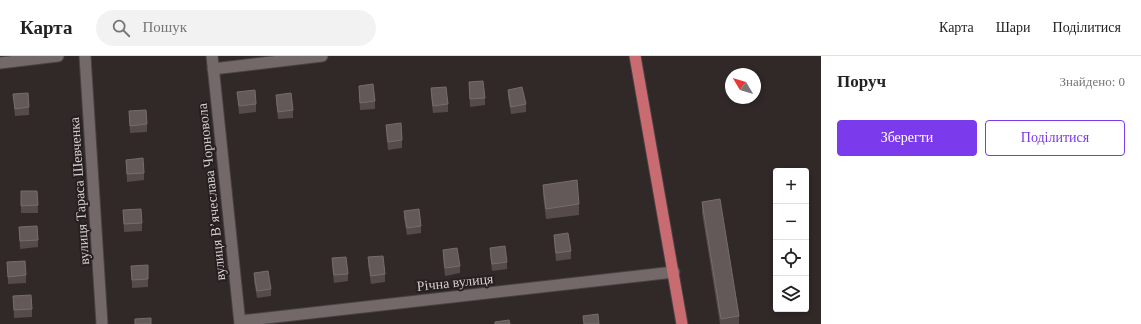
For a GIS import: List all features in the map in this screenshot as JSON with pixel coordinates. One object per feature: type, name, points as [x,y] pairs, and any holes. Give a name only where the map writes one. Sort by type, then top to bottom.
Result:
[{"type":"highway","points":[[635,56],[682,324]]},
{"type":"street","points":[[0,63],[58,56]]},
{"type":"street","name":"вулиця Тараса Шевченка","points":[[84,56],[102,324]]},
{"type":"street","name":"вулиця Вʼячеслава Чорновола","points":[[212,56],[240,322]]},
{"type":"street","points":[[213,69],[322,56]]},
{"type":"street","name":"Річна вулиця","points":[[240,322],[674,272]]},
{"type":"building","points":[[483,81],[485,98],[470,99],[469,82]]},
{"type":"building","points":[[373,84],[375,101],[360,103],[359,86]]},
{"type":"building","points":[[446,87],[448,104],[433,106],[431,88]]},
{"type":"building","points":[[522,87],[526,104],[511,107],[508,90]]},
{"type":"building","points":[[255,90],[256,104],[239,106],[237,92]]},
{"type":"building","points":[[28,93],[29,107],[15,109],[13,94]]},
{"type":"building","points":[[291,93],[293,110],[278,112],[276,95]]},
{"type":"building","points":[[146,110],[147,124],[130,126],[129,111]]},
{"type":"building","points":[[401,123],[402,140],[388,142],[386,125]]},
{"type":"building","points":[[143,158],[144,173],[127,174],[126,160]]},
{"type":"building","points":[[577,180],[579,204],[546,209],[543,185]]},
{"type":"building","points":[[21,191],[37,191],[38,205],[21,206]]},
{"type":"building","points":[[720,199],[739,316],[721,319],[702,202]]},
{"type":"building","points":[[141,209],[142,223],[124,224],[123,210]]},
{"type":"building","points":[[419,209],[421,226],[407,228],[404,211]]},
{"type":"building","points":[[37,226],[38,240],[20,241],[19,227]]},
{"type":"building","points":[[568,233],[571,251],[556,253],[554,235]]},
{"type":"building","points":[[505,246],[507,262],[492,264],[490,248]]},
{"type":"building","points":[[457,248],[460,266],[445,268],[443,250]]},
{"type":"building","points":[[383,256],[385,274],[371,276],[368,257]]},
{"type":"building","points":[[346,257],[348,274],[334,275],[332,258]]},
{"type":"building","points":[[25,261],[26,275],[8,277],[7,262]]},
{"type":"building","points":[[148,265],[148,279],[132,280],[131,266]]},
{"type":"building","points":[[268,271],[271,289],[257,291],[254,273]]},
{"type":"building","points":[[31,295],[32,309],[14,310],[13,296]]},
{"type":"building","points":[[598,314],[599,324],[584,324],[583,316]]},
{"type":"building","points":[[151,318],[151,324],[135,324],[135,319]]},
{"type":"building","points":[[509,320],[510,324],[495,324],[495,322]]}]
